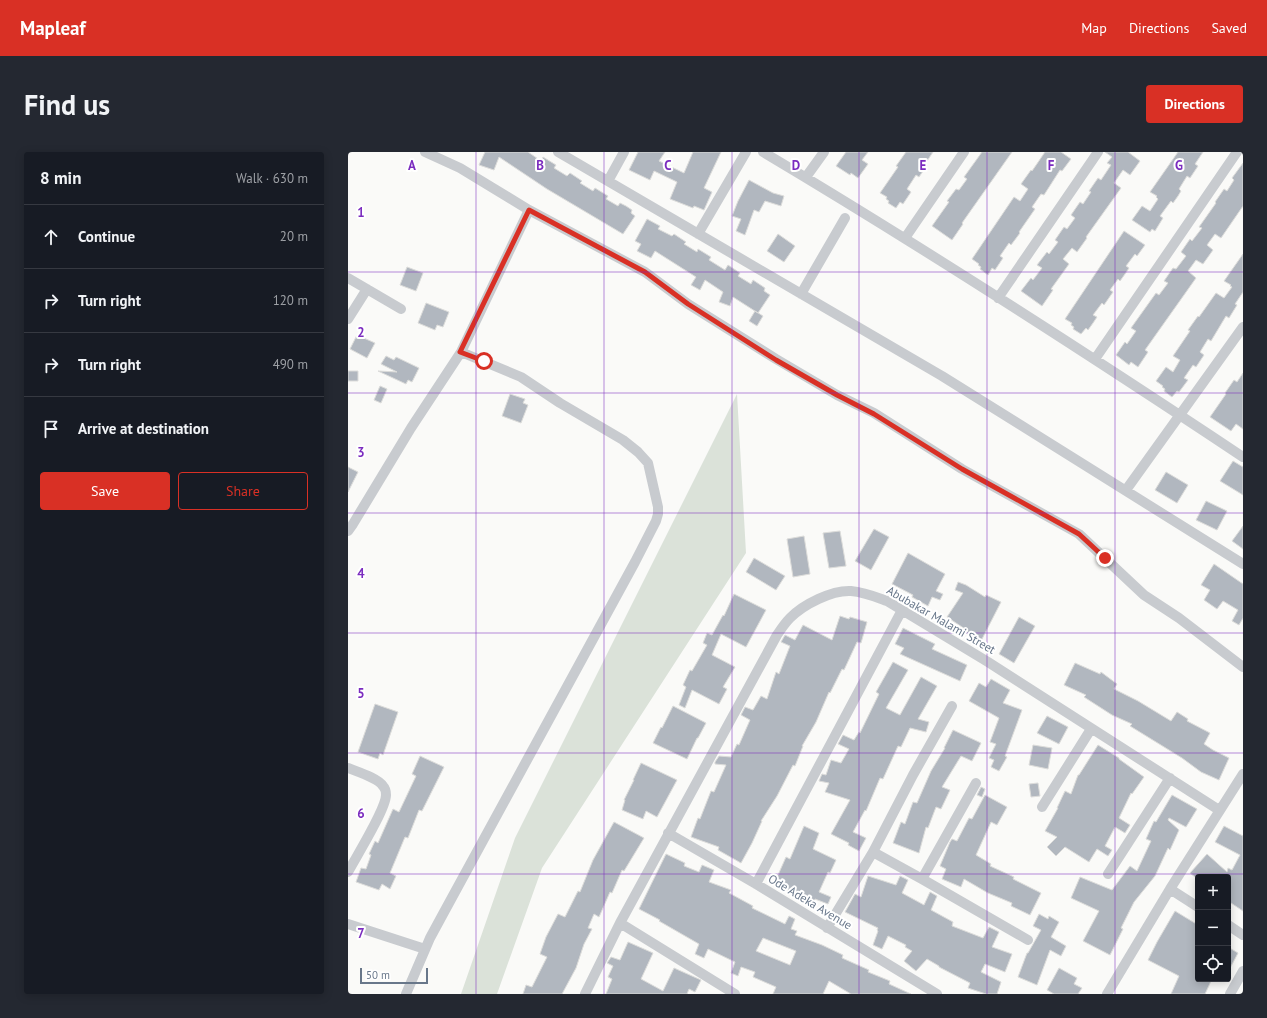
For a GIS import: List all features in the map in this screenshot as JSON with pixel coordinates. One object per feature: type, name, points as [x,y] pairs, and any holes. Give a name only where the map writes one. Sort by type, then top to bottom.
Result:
[{"type":"street","points":[[425,152],[460,168],[529,210],[645,272],[688,304],[776,360],[837,395],[874,414],[962,469],[1079,534],[1144,595],[1179,618],[1243,667]]},
{"type":"street","points":[[558,152],[942,376],[1243,564]]},
{"type":"street","points":[[608,181],[624,152]]},
{"type":"street","points":[[698,234],[746,152]]},
{"type":"street","points":[[764,152],[905,238],[1095,359],[1243,457]]},
{"type":"street","points":[[806,177],[824,152]]},
{"type":"street","points":[[905,238],[964,152]]},
{"type":"street","points":[[998,298],[1098,152]]},
{"type":"street","points":[[1095,359],[1237,152]]},
{"type":"street","points":[[348,531],[411,428],[460,352],[529,210]]},
{"type":"street","points":[[800,294],[845,218]]},
{"type":"street","points":[[348,278],[401,309]]},
{"type":"street","points":[[348,319],[367,289]]},
{"type":"street","points":[[1126,490],[1243,327]]},
{"type":"street","points":[[406,994],[442,914],[635,562],[656,521],[658,507],[648,463],[628,444],[584,416],[560,403],[521,377],[460,352]]},
{"type":"street","name":"Abubakar Malami Street","points":[[585,994],[620,923],[668,833],[777,635],[790,618],[802,608],[816,600],[834,594],[851,591],[869,594],[887,601],[988,662],[1219,810]]},
{"type":"street","points":[[756,884],[902,610]]},
{"type":"street","points":[[827,928],[873,852],[913,775],[952,706]]},
{"type":"street","points":[[1042,807],[1091,729]]},
{"type":"street","points":[[348,768],[369,776],[383,785],[387,794],[380,815],[348,872]]},
{"type":"street","points":[[1107,994],[1170,889],[1243,774]]},
{"type":"street","points":[[1108,874],[1170,778]]},
{"type":"street","points":[[922,878],[976,783]]},
{"type":"street","name":"Ode Adeka Avenue","points":[[668,833],[756,884],[937,994]]},
{"type":"street","points":[[873,852],[922,878],[1028,940]]},
{"type":"street","points":[[1170,889],[1195,905]]},
{"type":"street","points":[[620,923],[721,990],[735,994]]},
{"type":"street","points":[[348,924],[425,949]]},
{"type":"street","points":[[1231,927],[1243,935]]},
{"type":"street","points":[[1230,994],[1243,971]]},
{"type":"shaded area","points":[[737,394],[746,553],[542,868],[497,994],[461,994],[515,838]]},
{"type":"building","points":[[485,152],[528,152],[541,161],[543,157],[556,165],[554,168],[567,176],[570,173],[582,181],[580,183],[593,191],[595,188],[608,196],[606,199],[618,206],[620,203],[626,206],[632,210],[631,213],[635,216],[623,234],[547,189],[499,157],[494,170],[479,165]]},
{"type":"building","points":[[638,152],[665,152],[659,161],[684,173],[693,152],[721,152],[704,188],[712,192],[704,210],[694,206],[693,208],[670,199],[677,182],[654,171],[650,180],[629,170]]},
{"type":"building","points":[[846,152],[868,152],[862,160],[868,164],[858,178],[836,166]]},
{"type":"building","points":[[906,152],[933,152],[919,177],[916,175],[907,189],[911,192],[903,204],[900,202],[896,208],[888,203],[889,201],[886,199],[887,197],[880,193],[898,167],[896,166]]},
{"type":"building","points":[[982,152],[1012,152],[962,223],[963,224],[952,240],[932,226],[949,202],[947,201],[956,189],[959,190],[967,179],[964,177]]},
{"type":"building","points":[[1045,152],[1061,152],[1071,159],[1062,171],[1060,170],[1044,195],[1041,194],[1032,207],[1035,209],[1019,232],[1020,233],[1011,245],[1009,243],[1000,256],[1003,258],[995,270],[992,268],[988,275],[980,269],[981,267],[978,265],[979,264],[972,259],[1014,197],[1020,201],[1028,189],[1021,184]]},
{"type":"building","points":[[1105,152],[1128,152],[1140,161],[1130,175],[1123,170],[1114,183],[1121,188],[1077,252],[1072,248],[1063,259],[1069,264],[1051,289],[1053,290],[1042,306],[1021,291],[1031,278],[1033,280],[1042,268],[1037,265],[1047,252],[1049,254],[1058,242],[1055,240],[1064,227],[1067,229],[1075,218],[1071,215],[1080,202],[1083,204],[1091,192],[1089,191],[1098,178],[1101,180],[1111,165],[1107,163],[1112,157]]},
{"type":"building","points":[[1178,152],[1203,152],[1195,164],[1198,166],[1190,178],[1187,176],[1179,189],[1181,191],[1178,196],[1173,203],[1171,201],[1160,216],[1163,218],[1155,231],[1152,229],[1150,232],[1132,220],[1142,206],[1150,211],[1158,199],[1156,197],[1157,196],[1150,192]]},
{"type":"building","points":[[1243,163],[1243,206],[1221,238],[1215,234],[1207,245],[1213,250],[1203,264],[1196,260],[1188,271],[1196,278],[1145,350],[1148,352],[1138,367],[1131,362],[1129,365],[1116,355],[1125,342],[1127,344],[1136,331],[1131,328],[1156,293],[1159,295],[1168,283],[1164,281],[1173,268],[1176,269],[1186,256],[1181,252],[1190,239],[1192,241],[1202,228],[1199,227],[1224,189],[1227,191],[1234,180],[1232,178]]},
{"type":"building","points":[[749,180],[773,193],[784,196],[781,206],[765,201],[759,212],[754,210],[745,235],[736,231],[741,219],[732,216]]},
{"type":"building","points":[[647,219],[660,226],[658,229],[672,236],[674,234],[686,242],[684,244],[697,252],[698,249],[711,257],[709,260],[725,270],[728,265],[740,273],[738,276],[751,284],[753,280],[765,288],[764,291],[770,295],[758,313],[733,297],[730,306],[719,302],[723,292],[705,280],[700,290],[691,285],[696,277],[655,251],[651,258],[637,251],[641,244],[635,241]]},
{"type":"building","points":[[1124,231],[1145,245],[1137,256],[1135,254],[1126,266],[1129,268],[1120,281],[1118,279],[1110,290],[1113,292],[1104,305],[1102,303],[1093,315],[1097,317],[1088,330],[1086,328],[1081,334],[1073,329],[1074,327],[1071,325],[1072,323],[1065,319]]},
{"type":"building","points":[[778,234],[795,246],[784,262],[767,251]]},
{"type":"building","points":[[1243,254],[1243,292],[1235,304],[1237,305],[1229,318],[1226,316],[1211,341],[1208,339],[1200,352],[1204,355],[1196,367],[1193,365],[1184,378],[1188,380],[1179,392],[1177,391],[1172,397],[1164,391],[1165,389],[1162,387],[1163,386],[1156,381],[1166,367],[1173,372],[1180,360],[1173,356],[1190,331],[1188,330],[1216,293],[1224,298],[1232,287],[1224,281]]},
{"type":"building","points":[[407,267],[423,273],[416,291],[400,285]]},
{"type":"building","points":[[426,303],[449,312],[443,327],[437,325],[435,330],[418,323]]},
{"type":"building","points":[[755,311],[763,316],[757,326],[749,321]]},
{"type":"building","points":[[357,335],[375,343],[367,358],[350,349]]},
{"type":"building","points":[[386,356],[394,360],[396,357],[419,368],[412,382],[408,380],[406,384],[378,371],[397,372],[381,364]]},
{"type":"building","points":[[348,371],[358,371],[358,381],[348,381]]},
{"type":"building","points":[[1243,373],[1243,429],[1236,424],[1231,431],[1210,417],[1234,380],[1237,382]]},
{"type":"building","points":[[380,386],[387,389],[381,403],[374,400]]},
{"type":"building","points":[[510,394],[525,399],[523,403],[528,405],[521,423],[502,416]]},
{"type":"building","points":[[1233,461],[1243,467],[1243,495],[1220,481]]},
{"type":"building","points":[[348,467],[358,472],[348,492]]},
{"type":"building","points":[[1166,472],[1188,485],[1177,503],[1155,490]]},
{"type":"building","points":[[1206,501],[1227,511],[1217,530],[1196,520]]},
{"type":"building","points":[[1243,526],[1243,549],[1232,541]]},
{"type":"building","points":[[874,529],[889,537],[871,570],[855,561]]},
{"type":"building","points":[[840,531],[846,566],[829,568],[823,533]]},
{"type":"building","points":[[804,536],[810,574],[793,577],[787,539]]},
{"type":"building","points":[[908,553],[945,574],[936,591],[943,594],[940,600],[932,597],[928,606],[912,597],[913,595],[892,584]]},
{"type":"building","points":[[754,558],[785,576],[776,590],[746,572]]},
{"type":"building","points":[[1214,564],[1243,584],[1243,618],[1239,625],[1232,621],[1238,610],[1223,601],[1217,609],[1204,600],[1210,590],[1201,585]]},
{"type":"building","points":[[958,582],[966,585],[985,597],[986,595],[1001,602],[981,641],[966,633],[968,631],[947,617],[963,593],[955,590]]},
{"type":"building","points":[[734,594],[766,610],[746,647],[721,634],[712,655],[735,667],[723,687],[727,689],[719,704],[692,690],[685,708],[679,705],[686,687],[683,685],[690,670],[692,671],[707,645],[703,643],[707,633],[712,635],[723,615],[724,616]]},
{"type":"building","points":[[840,616],[867,622],[861,643],[857,642],[844,670],[842,669],[830,693],[829,692],[816,722],[802,746],[795,766],[793,765],[777,796],[761,821],[752,843],[741,863],[718,850],[719,847],[691,837],[711,791],[714,792],[726,765],[715,764],[715,762],[719,756],[731,757],[737,744],[739,745],[750,720],[741,715],[745,707],[753,710],[761,696],[767,699],[776,672],[779,674],[790,646],[781,642],[785,635],[795,640],[803,625],[832,640]]},
{"type":"building","points":[[1019,617],[1035,626],[1014,663],[999,654]]},
{"type":"building","points":[[903,628],[935,644],[932,649],[967,665],[960,681],[900,654],[904,648],[895,644]]},
{"type":"building","points":[[893,662],[908,670],[886,708],[900,715],[921,677],[937,686],[918,719],[929,722],[926,732],[910,728],[901,747],[898,746],[883,779],[880,778],[866,811],[865,810],[853,832],[866,838],[859,851],[848,845],[849,843],[831,834],[850,800],[825,792],[829,783],[819,781],[822,774],[826,775],[831,760],[841,763],[849,749],[838,744],[843,735],[854,740],[859,732],[860,733],[879,694],[876,692]]},
{"type":"building","points":[[1075,663],[1100,674],[1101,672],[1117,684],[1114,689],[1138,701],[1171,721],[1177,712],[1188,719],[1187,721],[1210,733],[1204,744],[1229,758],[1219,780],[1201,772],[1182,758],[1130,726],[1132,724],[1112,715],[1084,697],[1086,695],[1064,685]]},
{"type":"building","points":[[991,679],[1010,690],[1003,703],[1022,710],[1005,756],[1007,757],[999,771],[991,767],[994,760],[989,758],[996,744],[990,742],[999,718],[969,701],[979,683],[986,687]]},
{"type":"building","points":[[375,704],[398,712],[383,755],[380,753],[378,759],[358,752]]},
{"type":"building","points":[[673,706],[706,723],[687,759],[653,743]]},
{"type":"building","points":[[1047,716],[1068,727],[1059,744],[1037,733]]},
{"type":"building","points":[[953,730],[981,743],[972,761],[961,756],[942,787],[950,790],[941,809],[936,807],[928,828],[926,827],[919,853],[893,843],[901,822],[905,824],[913,802],[917,803],[931,771],[945,748]]},
{"type":"building","points":[[1033,745],[1052,748],[1048,769],[1029,765]]},
{"type":"building","points":[[1098,745],[1119,758],[1144,777],[1132,794],[1131,793],[1119,818],[1130,825],[1125,833],[1115,827],[1105,846],[1112,850],[1108,856],[1097,849],[1089,862],[1065,847],[1056,856],[1047,847],[1057,837],[1045,831],[1058,808],[1065,791],[1071,794],[1078,775]]},
{"type":"building","points":[[420,756],[444,767],[422,811],[419,810],[408,838],[405,837],[390,873],[396,876],[390,889],[382,884],[379,890],[356,882],[361,868],[366,869],[371,855],[369,854],[375,841],[378,843],[393,809],[399,812],[416,776],[412,774]]},
{"type":"building","points":[[641,763],[677,780],[657,817],[646,811],[643,819],[622,810],[624,800]]},
{"type":"building","points":[[1038,783],[1040,796],[1031,797],[1029,784]]},
{"type":"building","points":[[981,787],[985,789],[982,797],[977,795]]},
{"type":"building","points":[[985,795],[1007,807],[997,825],[991,822],[976,855],[991,864],[990,866],[1014,877],[1013,879],[1041,893],[1030,915],[1011,906],[1012,903],[988,893],[964,879],[961,887],[942,879],[946,869],[940,866],[950,842],[952,839],[957,841],[969,818],[972,819]]},
{"type":"building","points":[[1172,795],[1197,809],[1186,827],[1169,818],[1168,820],[1179,830],[1170,850],[1168,848],[1155,876],[1134,902],[1110,955],[1083,941],[1099,911],[1071,898],[1080,877],[1112,890],[1130,866],[1137,871],[1151,841],[1146,839],[1154,821],[1156,822]]},
{"type":"building","points":[[614,822],[644,838],[624,871],[622,870],[599,917],[594,914],[588,928],[592,929],[584,944],[576,968],[562,994],[523,994],[526,985],[532,987],[547,957],[540,954],[546,937],[558,914],[565,917],[578,891],[580,892],[593,860]]},
{"type":"building","points":[[804,826],[819,833],[813,849],[836,860],[830,873],[828,872],[819,892],[831,897],[828,904],[815,899],[813,904],[774,884],[786,857],[790,859]]},
{"type":"building","points":[[1224,826],[1243,836],[1243,911],[1231,903],[1231,874],[1195,874],[1195,877],[1190,873],[1207,854],[1227,872],[1228,868],[1232,870],[1240,855],[1215,842]]},
{"type":"building","points":[[666,854],[685,863],[684,866],[699,872],[702,865],[714,870],[709,882],[731,890],[729,893],[753,906],[752,908],[785,924],[789,916],[795,919],[791,929],[797,931],[795,935],[843,955],[842,958],[869,970],[868,972],[890,981],[889,984],[911,994],[851,994],[829,981],[823,994],[773,994],[776,987],[753,977],[755,972],[741,967],[738,976],[731,973],[735,962],[708,949],[704,958],[695,954],[699,944],[639,909]],"holes":[[[763,938],[796,951],[790,965],[756,951]]]},
{"type":"building","points":[[868,876],[896,885],[900,876],[908,880],[902,893],[924,905],[930,892],[937,896],[931,910],[953,922],[952,926],[983,938],[989,927],[999,932],[992,947],[1012,954],[1005,972],[985,964],[981,972],[1001,982],[997,994],[986,994],[968,988],[970,983],[927,959],[916,971],[904,961],[912,951],[905,947],[906,945],[888,936],[882,949],[873,945],[878,928],[845,912],[855,894],[861,897]]},
{"type":"building","points":[[1175,911],[1195,923],[1195,982],[1211,982],[1205,994],[1171,994],[1179,976],[1148,960]]},
{"type":"building","points":[[1039,914],[1048,919],[1049,916],[1059,922],[1051,937],[1066,946],[1061,956],[1050,950],[1037,985],[1018,977],[1027,953],[1041,930],[1033,926]]},
{"type":"building","points":[[628,942],[653,953],[641,979],[663,991],[674,968],[701,980],[695,992],[689,989],[687,994],[606,994],[612,979],[608,977],[613,966],[607,963],[611,957],[620,960]]},
{"type":"building","points":[[1231,949],[1238,953],[1231,966]]},
{"type":"building","points":[[1059,968],[1077,978],[1074,984],[1082,988],[1078,994],[1054,994],[1047,990]]},
{"type":"route","points":[[484,361],[460,352],[529,210],[645,272],[688,304],[776,360],[837,395],[874,414],[962,469],[1079,534],[1105,558]]}]
